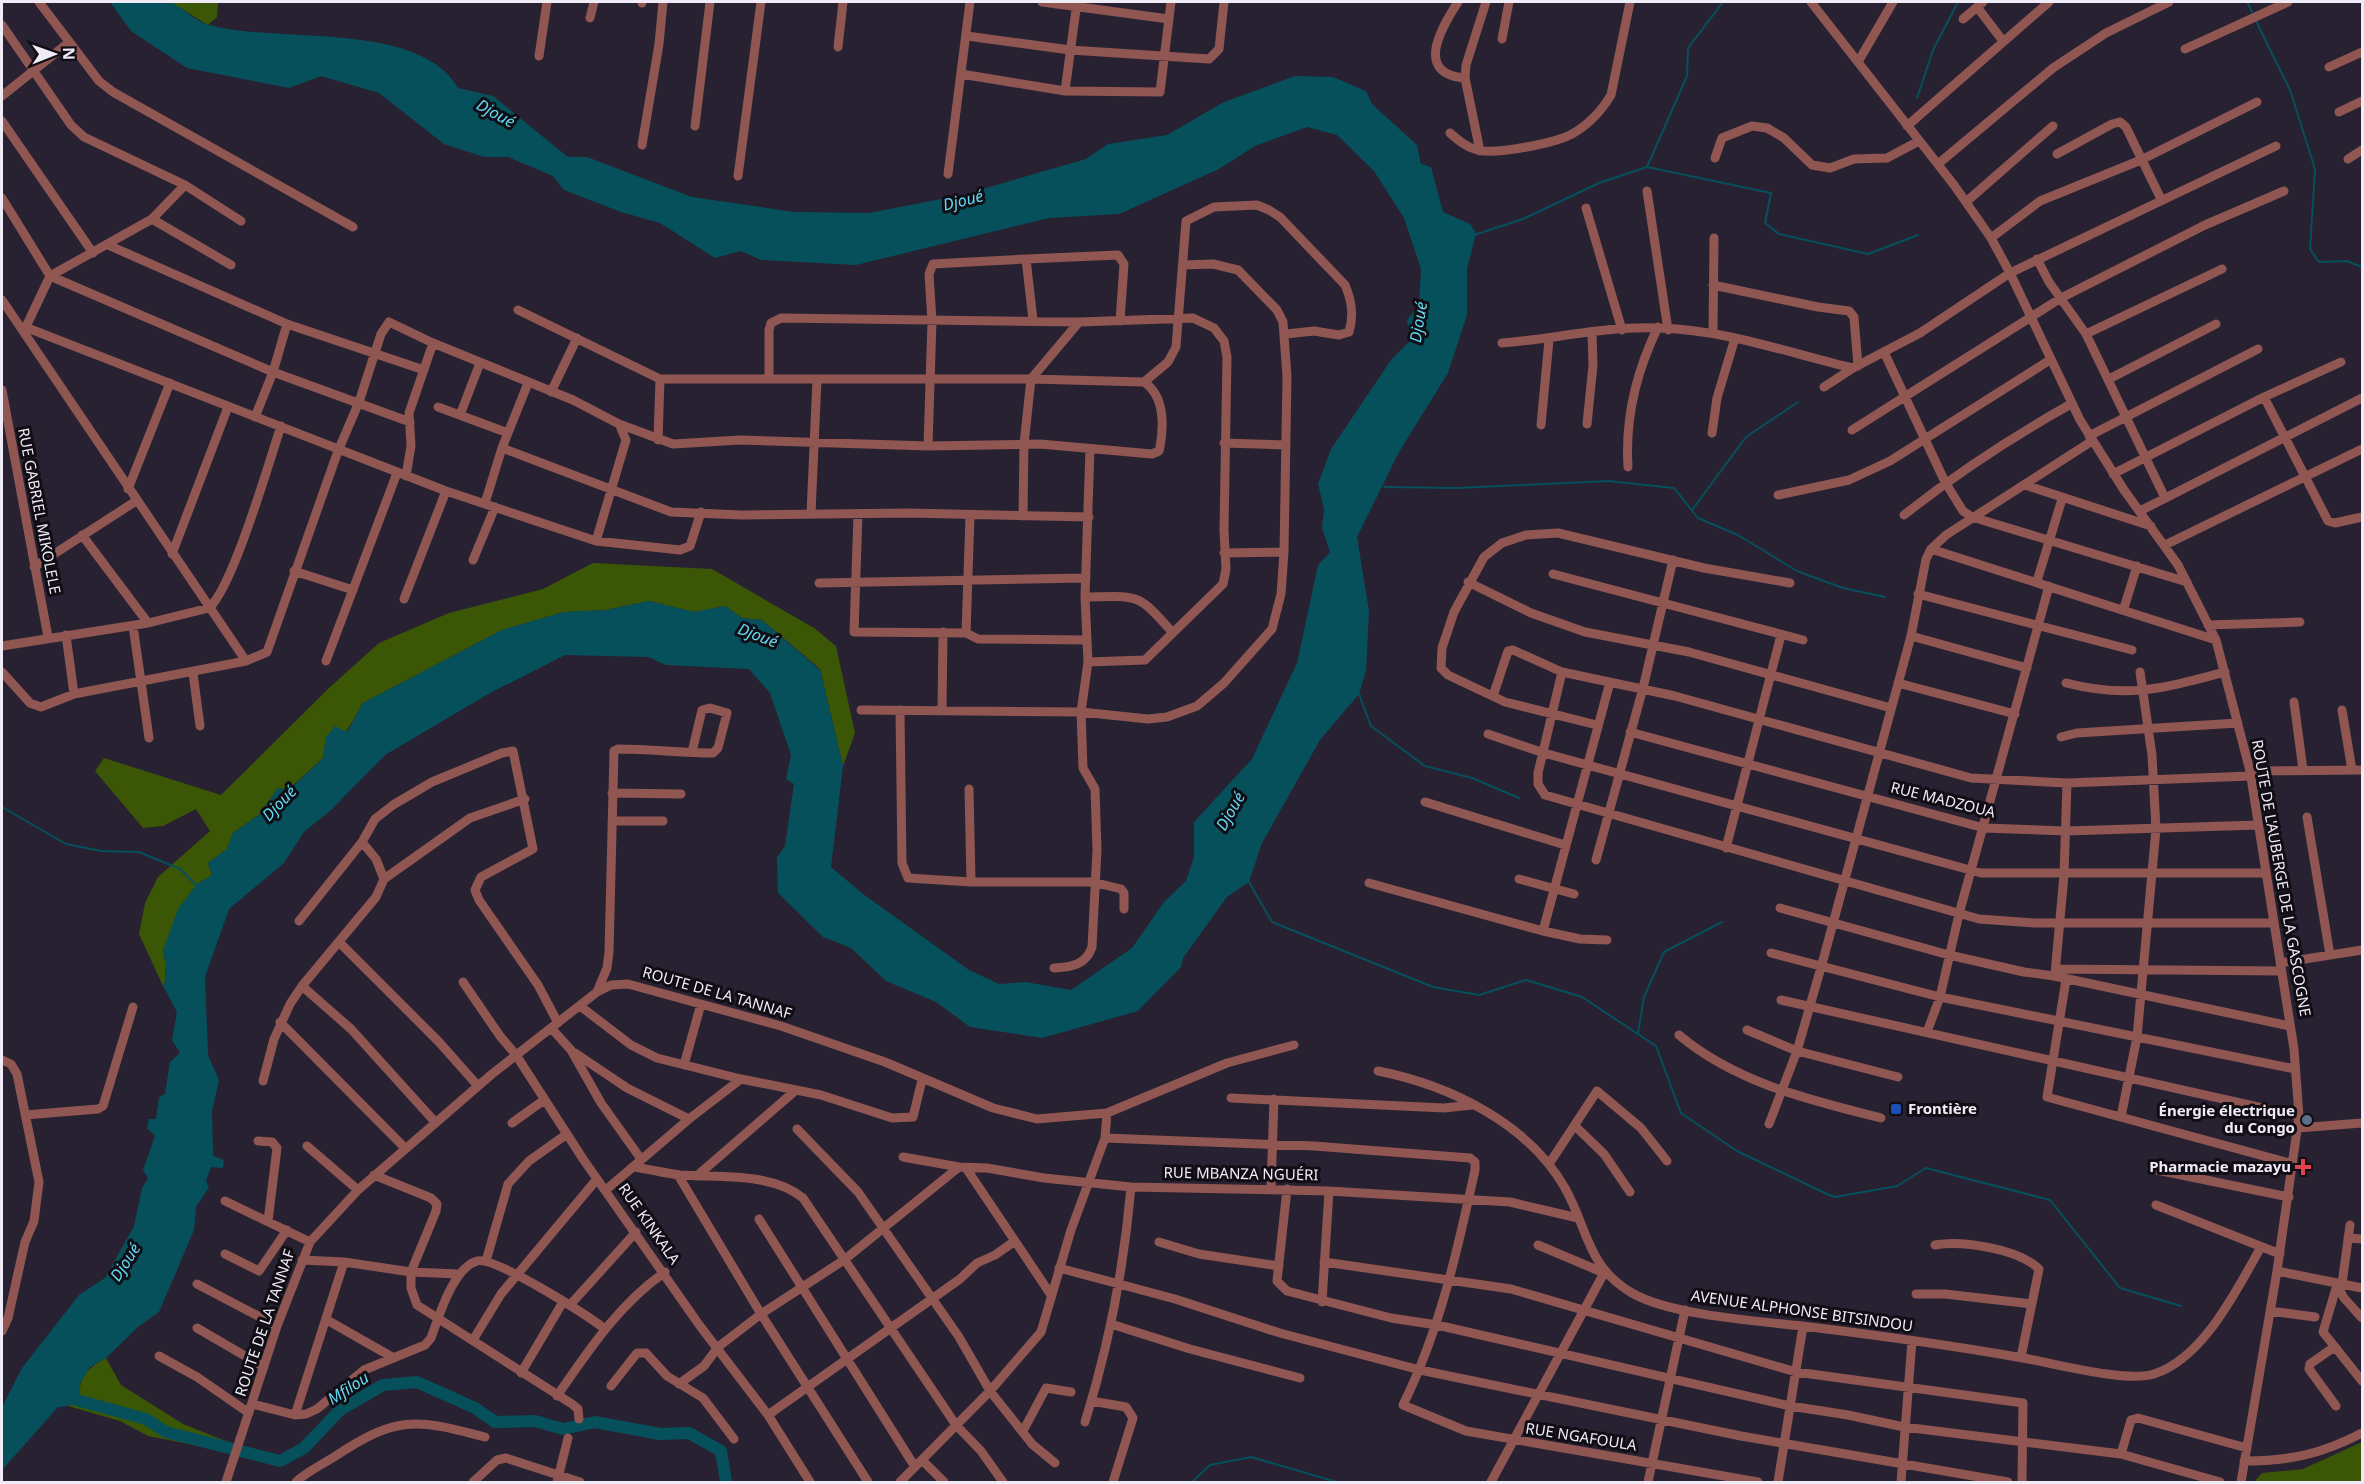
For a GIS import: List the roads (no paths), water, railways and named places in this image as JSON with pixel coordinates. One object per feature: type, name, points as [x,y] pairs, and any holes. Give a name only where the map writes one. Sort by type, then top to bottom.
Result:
[{"type":"street","points":[[39,2],[68,43],[99,81],[112,92],[353,227]]},
{"type":"street","points":[[539,56],[547,2]]},
{"type":"street","points":[[590,18],[594,2]]},
{"type":"street","points":[[642,145],[659,44],[663,2]]},
{"type":"street","points":[[694,126],[710,2]]},
{"type":"street","points":[[738,176],[761,2]]},
{"type":"street","points":[[838,47],[843,2]]},
{"type":"street","points":[[948,174],[970,2]]},
{"type":"street","points":[[1042,2],[1077,4],[1169,19]]},
{"type":"street","points":[[962,74],[1065,91],[1160,92],[1171,2]]},
{"type":"street","points":[[967,36],[1070,50],[1164,58],[1209,59],[1216,56],[1221,42],[1224,2]]},
{"type":"street","points":[[1458,2],[1437,39],[1436,53],[1438,67],[1442,74],[1464,78]]},
{"type":"street","points":[[1480,151],[1464,78],[1486,2]]},
{"type":"street","points":[[1502,39],[1509,2]]},
{"type":"street","points":[[1450,133],[1463,144],[1480,151],[1504,150],[1555,140],[1572,134],[1593,118],[1611,95],[1630,2]]},
{"type":"street","name":"ROUTE DE L'AUBERGE DE LA GASCOGNE","points":[[1811,2],[1938,164],[1991,238],[2010,273],[2071,404],[2114,474],[2165,545],[2187,582],[2216,640],[2251,773],[2290,1026],[2299,1116],[2280,1254],[2241,1482]]},
{"type":"street","points":[[1858,62],[1893,2]]},
{"type":"street","points":[[1938,164],[2053,68],[2106,33],[2169,2]]},
{"type":"street","points":[[2185,49],[2288,2]]},
{"type":"street","points":[[1907,126],[2044,3]]},
{"type":"street","points":[[1065,91],[1077,4]]},
{"type":"street","points":[[1964,19],[1980,4],[2003,41]]},
{"type":"street","points":[[2,25],[71,125],[84,137],[185,185],[241,221]]},
{"type":"street","points":[[2,96],[34,73],[68,43]]},
{"type":"street","points":[[2329,67],[2362,51]]},
{"type":"street","points":[[2339,112],[2362,101]]},
{"type":"street","points":[[1991,238],[2040,201],[2141,160],[2257,102]]},
{"type":"street","points":[[2,121],[93,252]]},
{"type":"street","points":[[2057,154],[2112,124],[2120,122],[2126,127],[2161,199]]},
{"type":"street","points":[[1715,159],[1722,138],[1752,126],[1774,132],[1806,160],[1821,168],[1830,168],[1854,159],[1887,159],[1919,141]]},
{"type":"street","points":[[1966,202],[2053,126]]},
{"type":"street","points":[[1824,387],[1920,333],[2010,273],[2276,146]]},
{"type":"street","points":[[2348,159],[2362,150]]},
{"type":"street","points":[[24,329],[50,276],[152,219],[185,185]]},
{"type":"street","points":[[1628,467],[1627,439],[1630,417],[1642,365],[1663,328],[1647,191]]},
{"type":"street","points":[[1852,430],[2061,298],[2205,225],[2284,191]]},
{"type":"street","points":[[2,198],[50,276],[273,372],[410,422]]},
{"type":"street","points":[[1144,382],[1174,354],[1180,318],[1185,227],[1189,218],[1214,207],[1257,205],[1269,210],[1280,217],[1345,285],[1351,299],[1353,320],[1349,332],[1340,335],[1314,331],[1286,334]]},
{"type":"street","points":[[1586,208],[1622,330]]},
{"type":"street","points":[[152,219],[231,265]]},
{"type":"street","points":[[1713,333],[1714,238]]},
{"type":"street","points":[[108,245],[287,324],[424,370]]},
{"type":"street","points":[[928,446],[932,321],[929,274],[933,264],[1118,255],[1124,264],[1120,321]]},
{"type":"street","points":[[1026,259],[1033,320]]},
{"type":"street","points":[[2037,260],[2086,334],[2165,498]]},
{"type":"street","points":[[861,710],[1081,712],[1148,719],[1182,714],[1197,706],[1224,683],[1272,629],[1279,604],[1284,552],[1286,334],[1277,310],[1238,270],[1213,264],[1183,265]]},
{"type":"street","points":[[2086,334],[2222,269]]},
{"type":"street","points":[[1713,285],[1818,307],[1849,311],[1854,317],[1856,367]]},
{"type":"street","points":[[2,300],[24,329],[136,501],[246,661]]},
{"type":"street","points":[[2,672],[36,707],[74,694],[246,661],[267,652],[294,571],[376,353],[383,328],[389,322],[433,344],[551,392],[619,424],[673,444],[740,440],[928,446],[1024,444],[1152,454],[1159,451],[1161,407],[1155,390],[1144,382],[1030,378],[660,379],[518,310]]},
{"type":"street","points":[[769,379],[769,330],[774,320],[870,318],[932,321],[1079,322],[1180,318],[1202,321],[1214,328],[1224,341],[1227,357],[1224,443],[1226,569],[1222,584],[1145,660],[1088,662]]},
{"type":"street","points":[[1023,516],[1024,444],[1030,378],[1079,322]]},
{"type":"street","points":[[255,417],[273,372],[287,324]]},
{"type":"street","points":[[2109,379],[2216,324]]},
{"type":"street","points":[[1502,343],[1549,340],[1575,332],[1663,328],[1713,333],[1856,367]]},
{"type":"street","points":[[24,329],[281,426],[338,451],[446,491],[596,541],[680,550],[690,546],[701,512]]},
{"type":"street","points":[[1587,423],[1593,365],[1592,333]]},
{"type":"street","points":[[551,392],[577,338]]},
{"type":"street","points":[[1712,433],[1717,398],[1735,338]]},
{"type":"street","points":[[1541,425],[1549,340]]},
{"type":"street","points":[[326,661],[411,446],[411,406],[433,344]]},
{"type":"street","points":[[1768,1124],[1797,1052],[1822,964],[1877,753],[1911,636],[1917,594],[1926,559],[1931,549],[1972,517],[2025,485],[2091,439],[2258,349]]},
{"type":"street","points":[[1884,352],[1926,437],[1945,482],[1963,512],[1972,517],[2187,582]]},
{"type":"street","points":[[1778,495],[1849,480],[1890,461],[2050,360]]},
{"type":"street","points":[[460,415],[480,363]]},
{"type":"street","points":[[2114,474],[2265,397],[2342,363]]},
{"type":"street","points":[[658,440],[660,379]]},
{"type":"street","points":[[810,513],[817,380]]},
{"type":"street","points":[[128,489],[170,383]]},
{"type":"street","points":[[485,503],[502,448],[528,383]]},
{"type":"street","name":"RUE GABRIEL MIKOLELE","points":[[2,390],[48,637]]},
{"type":"street","points":[[2265,397],[2328,522],[2335,523],[2362,517]]},
{"type":"street","points":[[2140,511],[2362,398]]},
{"type":"street","points":[[1904,515],[1945,482],[2020,433],[2071,404]]},
{"type":"street","points":[[172,554],[228,407]]},
{"type":"street","points":[[438,407],[508,433]]},
{"type":"street","points":[[619,424],[626,440]]},
{"type":"street","points":[[2,646],[48,637],[133,626],[209,608],[215,603],[235,560],[281,426]]},
{"type":"street","points":[[596,541],[609,489],[626,440],[639,432]]},
{"type":"street","points":[[1224,443],[1286,445]]},
{"type":"street","points":[[502,448],[671,512],[742,515],[810,513],[1089,517]]},
{"type":"street","points":[[1054,968],[1071,967],[1082,963],[1089,957],[1092,947],[1093,882],[1097,850],[1095,789],[1083,768],[1081,712],[1088,662],[1085,597],[1090,449]]},
{"type":"street","points":[[2165,545],[2362,449]]},
{"type":"street","points":[[2025,485],[2062,499],[2151,526]]},
{"type":"street","points":[[404,599],[446,491]]},
{"type":"street","points":[[2037,581],[2062,499]]},
{"type":"street","points":[[34,567],[136,501]]},
{"type":"street","points":[[472,561],[495,507]]},
{"type":"street","points":[[858,514],[854,632],[943,632],[966,633],[978,639],[1087,640]]},
{"type":"street","points":[[966,633],[970,579],[970,516]]},
{"type":"street","points":[[1597,725],[1553,716],[1493,696],[1448,675],[1441,668],[1442,648],[1454,612],[1468,582],[1492,549],[1512,539],[1541,533],[1558,533],[1751,578],[1790,583]]},
{"type":"street","points":[[82,535],[148,623]]},
{"type":"street","points":[[1931,549],[2124,608],[2216,640]]},
{"type":"street","points":[[1224,553],[1284,552]]},
{"type":"street","points":[[1596,860],[1654,644],[1673,560]]},
{"type":"street","points":[[2124,608],[2137,566]]},
{"type":"street","points":[[294,571],[353,590]]},
{"type":"street","points":[[1553,574],[1803,640]]},
{"type":"street","points":[[819,583],[1086,578]]},
{"type":"street","points":[[1468,582],[1531,613],[1585,632],[1623,641],[1654,644],[1772,673],[1891,708]]},
{"type":"street","points":[[1927,1032],[1940,997],[1959,914],[2049,586]]},
{"type":"street","points":[[1917,594],[2132,650]]},
{"type":"street","points":[[1085,597],[1135,597],[1154,611],[1173,633]]},
{"type":"street","points":[[2208,625],[2300,622]]},
{"type":"street","points":[[133,626],[149,738]]},
{"type":"street","points":[[938,710],[942,710],[943,632]]},
{"type":"street","points":[[66,635],[74,694]]},
{"type":"street","points":[[1726,848],[1781,635]]},
{"type":"street","points":[[1911,636],[2027,668]]},
{"type":"street","points":[[1493,696],[1511,650],[1562,672],[1642,688],[1760,718],[1971,778],[2067,783],[2304,770],[2362,770]]},
{"type":"street","points":[[1562,672],[1538,773],[1538,784],[1542,792],[1576,805],[1959,914],[2003,921],[2274,923]]},
{"type":"street","points":[[2121,1117],[2137,1037],[2156,829],[2154,778],[2140,672]]},
{"type":"street","points":[[2066,683],[2101,691],[2143,691],[2225,672]]},
{"type":"street","points":[[193,673],[200,726]]},
{"type":"street","points":[[1543,931],[1610,681]]},
{"type":"street","points":[[1898,683],[2015,714]]},
{"type":"street","points":[[2294,702],[2304,770]]},
{"type":"street","points":[[597,992],[607,968],[609,952],[613,755],[618,749],[692,752],[716,752],[727,713],[710,708],[702,710],[692,752]]},
{"type":"street","points":[[900,710],[905,874],[915,880],[1093,882],[1121,888],[1124,893],[1124,909]]},
{"type":"street","points":[[2342,710],[2352,770]]},
{"type":"street","points":[[2061,737],[2077,733],[2238,723]]},
{"type":"street","name":"RUE MADZOUA","points":[[1630,732],[1984,828],[2066,831],[2258,825]]},
{"type":"street","points":[[1488,735],[1544,753],[1971,871],[1990,874],[2064,875],[2266,873]]},
{"type":"street","points":[[299,921],[338,869],[362,842],[375,819],[393,805],[432,782],[508,750],[513,751],[516,755],[525,799],[533,849],[481,877],[475,891],[538,985],[555,1026],[601,1103],[641,1159]]},
{"type":"street","points":[[2055,973],[2064,875],[2067,783]]},
{"type":"street","points":[[969,789],[971,882]]},
{"type":"street","points":[[612,794],[681,794]]},
{"type":"street","points":[[263,1081],[280,1022],[302,986],[376,897],[384,879],[470,818],[525,799]]},
{"type":"street","points":[[1425,802],[1565,845]]},
{"type":"street","points":[[2307,817],[2330,955]]},
{"type":"street","points":[[612,821],[663,821]]},
{"type":"street","points":[[362,842],[376,859],[384,879]]},
{"type":"street","points":[[1519,879],[1574,894]]},
{"type":"street","points":[[1369,883],[1543,931],[1580,939],[1606,940]]},
{"type":"street","points":[[1780,908],[1949,955],[2024,972],[2281,967],[2362,950]]},
{"type":"street","points":[[340,943],[439,1042],[478,1086]]},
{"type":"street","points":[[1771,953],[1822,964],[1940,997],[2295,1069]]},
{"type":"street","points":[[2055,973],[2066,980],[2290,1026]]},
{"type":"street","points":[[2066,980],[2055,1061],[2047,1097],[2293,1164]]},
{"type":"street","name":"RUE KINKALA","points":[[463,982],[500,1036],[516,1054],[597,1179],[768,1415],[795,1462],[810,1482]]},
{"type":"street","name":"ROUTE DE LA TANNAF","points":[[226,1482],[277,1326],[310,1242],[358,1190],[405,1148],[516,1054],[597,992],[611,985],[628,984],[754,1018],[852,1050],[1012,1115],[1037,1119],[1107,1113],[1227,1063],[1294,1045]]},
{"type":"street","points":[[302,986],[351,1029],[436,1122]]},
{"type":"street","points":[[1781,1000],[2299,1116]]},
{"type":"street","points":[[684,1065],[701,1004]]},
{"type":"street","points":[[580,1006],[631,1045],[657,1058],[796,1090],[892,1118],[913,1117],[922,1080]]},
{"type":"street","points":[[25,1115],[98,1109],[103,1106],[133,1007]]},
{"type":"street","points":[[280,1022],[405,1148]]},
{"type":"street","points":[[1747,1030],[1797,1052],[1898,1077]]},
{"type":"street","points":[[1678,1035],[1696,1050],[1722,1065],[1782,1092],[1881,1118]]},
{"type":"street","points":[[571,1050],[627,1088],[689,1119]]},
{"type":"street","points":[[2,1060],[11,1064],[17,1074],[38,1170],[34,1221],[26,1242],[8,1318],[2,1331]]},
{"type":"street","points":[[1378,1071],[1404,1076],[1472,1105],[1523,1137],[1549,1164],[1567,1191],[1604,1273],[1491,1482]]},
{"type":"street","points":[[607,1190],[689,1119],[741,1079]]},
{"type":"street","points":[[698,1175],[796,1090]]},
{"type":"street","points":[[1549,1164],[1597,1091],[1641,1128],[1667,1161]]},
{"type":"street","points":[[1231,1098],[1444,1108],[1472,1105]]},
{"type":"street","points":[[1271,1188],[1274,1099]]},
{"type":"street","points":[[512,1123],[544,1100]]},
{"type":"street","points":[[900,1482],[990,1391],[1041,1332],[1059,1268],[1105,1138],[1107,1113]]},
{"type":"street","points":[[2298,1128],[2362,1123]]},
{"type":"street","points":[[1575,1126],[1604,1154],[1630,1192]]},
{"type":"street","points":[[797,1129],[858,1192],[978,1367],[990,1391],[1041,1454],[1055,1463]]},
{"type":"street","points":[[486,1261],[508,1184],[529,1161],[567,1134]]},
{"type":"street","points":[[1105,1138],[1273,1145],[1470,1158],[1475,1162],[1475,1170],[1450,1281],[1420,1370]]},
{"type":"street","points":[[258,1141],[272,1142],[277,1148],[268,1221]]},
{"type":"street","points":[[307,1146],[358,1190]]},
{"type":"street","name":"RUE MBANZA NGUÉRI","points":[[903,1157],[962,1168],[987,1168],[1044,1178],[1131,1187],[1271,1188],[1510,1202],[1578,1218]]},
{"type":"street","points":[[633,1167],[678,1175],[762,1181],[793,1190],[802,1198],[956,1425],[981,1451],[1003,1482]]},
{"type":"street","points":[[679,1384],[704,1366],[718,1347],[761,1314],[844,1260],[962,1168],[1015,1241],[1051,1296]]},
{"type":"street","points":[[2151,1169],[2289,1197]]},
{"type":"street","points":[[374,1175],[431,1198],[437,1204],[411,1272],[411,1288],[417,1305],[578,1409],[579,1419]]},
{"type":"street","points":[[678,1175],[761,1314],[868,1482]]},
{"type":"street","points":[[473,1340],[490,1309],[565,1215],[597,1179]]},
{"type":"street","points":[[1085,1422],[1120,1284],[1131,1187]]},
{"type":"street","points":[[1287,1189],[1277,1281],[1287,1291],[1322,1302],[1391,1318],[1437,1325],[1790,1406],[1904,1427],[2121,1454],[2220,1482]]},
{"type":"street","points":[[1322,1302],[1329,1191]]},
{"type":"street","points":[[225,1201],[310,1242]]},
{"type":"street","points":[[2156,1205],[2280,1254]]},
{"type":"street","points":[[759,1219],[919,1463],[944,1482]]},
{"type":"street","points":[[2350,1225],[2338,1284],[2323,1332],[2362,1381]]},
{"type":"street","points":[[225,1254],[259,1271],[287,1230]]},
{"type":"street","points":[[521,1373],[566,1304],[636,1232]]},
{"type":"street","points":[[2348,1238],[2362,1239]]},
{"type":"street","points":[[768,1415],[960,1280],[977,1263],[996,1255],[1015,1241]]},
{"type":"street","points":[[1159,1242],[1199,1254],[1279,1266]]},
{"type":"street","name":"AVENUE ALPHONSE BITSINDOU","points":[[1538,1245],[1604,1273],[1644,1299],[1685,1310],[1912,1341],[2128,1375],[2151,1375],[2169,1367],[2188,1353],[2224,1310],[2261,1247]]},
{"type":"street","points":[[1935,1245],[1976,1245],[2033,1264],[2039,1274],[2021,1357]]},
{"type":"street","points":[[302,1260],[344,1262],[411,1272],[458,1275]]},
{"type":"street","points":[[159,1356],[251,1409],[295,1415],[306,1414],[317,1409],[364,1370],[425,1345],[431,1338],[458,1275],[477,1261],[486,1261],[517,1276],[605,1329]]},
{"type":"street","points":[[295,1415],[344,1262]]},
{"type":"street","points":[[1324,1262],[1511,1289],[1796,1372],[2023,1404],[2022,1482]]},
{"type":"street","points":[[1059,1268],[1120,1284],[1280,1333],[1420,1370],[1660,1420],[1902,1465],[2008,1482]]},
{"type":"street","points":[[2277,1271],[2362,1288]]},
{"type":"street","points":[[557,1395],[605,1329],[637,1294],[665,1272]]},
{"type":"street","points":[[197,1284],[277,1326]]},
{"type":"street","points":[[2338,1284],[2362,1318]]},
{"type":"street","points":[[1916,1294],[1945,1294],[2032,1304]]},
{"type":"street","points":[[1648,1482],[1685,1310]]},
{"type":"street","points":[[2270,1311],[2315,1317]]},
{"type":"street","points":[[327,1320],[392,1357]]},
{"type":"street","points":[[1111,1324],[1300,1378]]},
{"type":"street","points":[[1778,1482],[1803,1326]]},
{"type":"street","points":[[197,1328],[264,1367]]},
{"type":"street","points":[[1901,1482],[1912,1341]]},
{"type":"street","points":[[2336,1406],[2309,1369],[2310,1364],[2330,1350],[2337,1349]]},
{"type":"street","points":[[611,1386],[641,1351],[679,1384],[692,1389],[702,1398],[734,1439]]},
{"type":"street","name":"RUE NGAFOULA","points":[[1420,1370],[1403,1406],[1466,1431],[1514,1442],[1758,1482]]},
{"type":"street","points":[[1023,1431],[1046,1388],[1071,1392]]},
{"type":"street","points":[[1092,1401],[1126,1407],[1133,1418],[1113,1482]]},
{"type":"street","points":[[2121,1454],[2131,1420],[2138,1418],[2247,1448]]},
{"type":"street","points":[[296,1482],[352,1444],[391,1425],[430,1423],[485,1437]]},
{"type":"street","points":[[2244,1461],[2281,1461],[2305,1457],[2362,1433]]},
{"type":"street","points":[[558,1478],[568,1438]]},
{"type":"street","points":[[474,1482],[497,1460],[506,1458],[558,1478],[580,1482]]},
{"type":"water","name":"Djoué","points":[[110,2],[170,2],[209,25],[238,30],[344,38],[380,43],[412,52],[439,67],[458,88],[493,96],[568,157],[587,157],[692,197],[795,212],[869,213],[962,195],[1086,159],[1108,144],[1167,135],[1224,102],[1295,76],[1333,77],[1366,91],[1372,104],[1417,145],[1421,164],[1431,167],[1443,212],[1470,224],[1476,233],[1467,269],[1467,315],[1448,373],[1399,452],[1357,537],[1369,611],[1366,671],[1359,694],[1320,740],[1262,843],[1249,882],[1227,897],[1183,958],[1181,967],[1138,1011],[1042,1038],[970,1027],[936,1002],[886,981],[851,948],[823,937],[778,893],[777,857],[785,846],[794,784],[786,779],[791,755],[770,693],[749,669],[666,665],[648,657],[565,655],[490,693],[385,755],[331,810],[304,832],[284,863],[229,909],[205,977],[208,1055],[219,1080],[212,1111],[213,1156],[224,1160],[223,1168],[211,1167],[206,1181],[209,1187],[196,1207],[194,1230],[159,1312],[138,1327],[106,1358],[90,1367],[80,1383],[80,1393],[76,1400],[68,1406],[58,1407],[2,1470],[2,1407],[22,1368],[79,1295],[105,1278],[134,1226],[142,1188],[148,1178],[143,1170],[155,1136],[147,1128],[149,1119],[156,1119],[159,1097],[165,1094],[170,1062],[180,1053],[172,1040],[177,1012],[164,988],[166,966],[163,950],[178,909],[196,885],[212,875],[208,863],[227,849],[233,833],[260,814],[277,789],[291,788],[323,758],[326,737],[335,726],[347,732],[363,703],[502,630],[564,612],[606,610],[649,601],[694,612],[725,606],[742,618],[762,620],[820,670],[843,766],[831,867],[863,894],[969,970],[999,984],[1025,982],[1071,990],[1132,948],[1164,902],[1186,881],[1194,857],[1194,822],[1252,759],[1297,663],[1318,565],[1330,552],[1322,528],[1324,509],[1318,484],[1331,449],[1391,360],[1411,340],[1407,320],[1419,305],[1421,269],[1404,218],[1374,171],[1337,135],[1307,127],[1255,146],[1219,169],[1119,214],[1049,218],[856,265],[761,260],[741,251],[715,258],[660,223],[621,212],[564,190],[553,176],[508,157],[484,157],[444,144],[379,93],[321,76],[289,88],[187,68],[131,31]]},
{"type":"waterway","points":[[1647,167],[1687,76],[1688,48],[1723,2]]},
{"type":"waterway","points":[[1917,98],[1933,50],[1958,2]]},
{"type":"waterway","points":[[2247,2],[2254,16]]},
{"type":"waterway","points":[[2256,21],[2290,90],[2315,169],[2310,249],[2319,262],[2347,261],[2362,267]]},
{"type":"waterway","points":[[1474,235],[1523,219],[1599,183],[1647,167],[1771,193],[1765,223],[1779,234],[1868,254],[1918,235]]},
{"type":"waterway","points":[[1692,510],[1746,437],[1798,402]]},
{"type":"waterway","points":[[1384,487],[1457,488],[1608,481],[1674,488],[1698,518],[1738,535],[1797,571],[1843,588],[1885,597]]},
{"type":"waterway","points":[[1359,694],[1371,726],[1425,766],[1472,778],[1519,798]]},
{"type":"waterway","points":[[2,807],[66,844],[101,851],[139,852],[180,869],[196,885]]},
{"type":"waterway","points":[[1249,882],[1272,922],[1433,987],[1479,995],[1526,980],[1582,997],[1656,1046],[1681,1113],[1737,1151],[1827,1194],[1835,1197],[1897,1186],[1926,1168],[2050,1200],[2120,1288],[2181,1306]]},
{"type":"waterway","points":[[1638,1033],[1644,997],[1664,952],[1722,922]]},
{"type":"waterway","name":"Mfilou","points":[[62,1396],[146,1419],[166,1432],[280,1461],[304,1448],[340,1410],[383,1385],[417,1382],[475,1408],[495,1422],[535,1421],[563,1429],[595,1422],[660,1434],[689,1433],[721,1451],[726,1482]]},
{"type":"waterway","points":[[1192,1482],[1210,1465],[1251,1457],[1337,1482]]},
{"type":"place","name":"Frontière","points":[[1896,1109]]},
{"type":"place","name":"Énergie électrique du Congo","points":[[2307,1120]]},
{"type":"place","name":"Pharmacie mazayu","points":[[2303,1167]]}]
